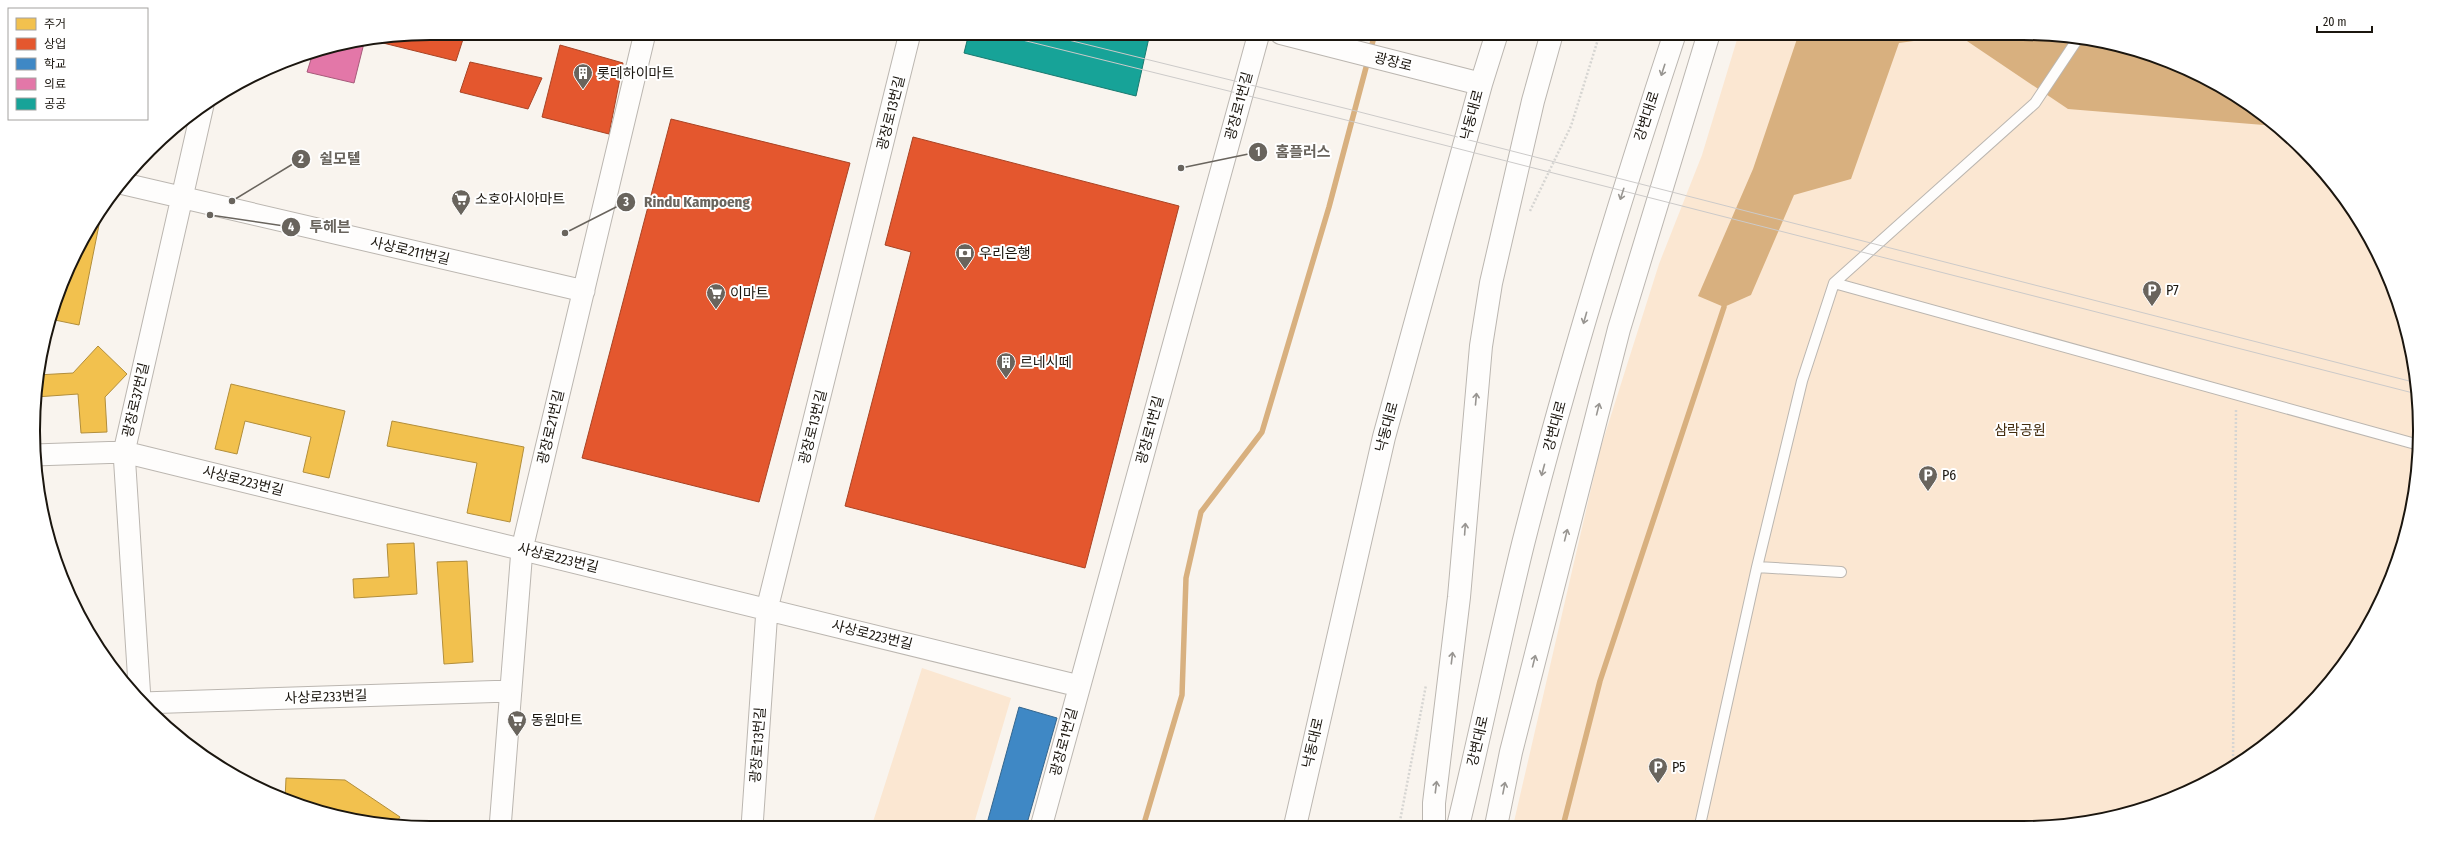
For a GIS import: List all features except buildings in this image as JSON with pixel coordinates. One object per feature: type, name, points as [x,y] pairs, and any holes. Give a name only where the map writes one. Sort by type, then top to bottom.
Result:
[{"type":"main road","name":"광장로","points":[[1308,40],[1481,84]]},
{"type":"main road","name":"낙동대로","points":[[1296,821],[1384,437],[1481,84],[1495,40]]},
{"type":"main road","points":[[1434,821],[1434,803],[1459,597],[1481,346],[1491,283],[1533,101],[1550,40]]},
{"type":"main road","name":"강변대로","points":[[1459,821],[1523,545],[1562,399],[1616,213],[1673,40]]},
{"type":"main road","points":[[1497,821],[1511,752],[1619,329],[1707,40]]},
{"type":"street","name":"광장로21번길","points":[[501,821],[522,549],[643,40]]},
{"type":"street","name":"광장로13번길","points":[[752,821],[767,609],[908,40]]},
{"type":"street","name":"광장로1번길","points":[[1043,821],[1257,40]]},
{"type":"street","name":"광장로37번길","points":[[139,691],[124,452],[201,116]]},
{"type":"street","name":"사상로211번길","points":[[128,185],[584,291]]},
{"type":"street","name":"사상로223번길","points":[[41,455],[124,452],[1079,686]]},
{"type":"street","name":"사상로233번길","points":[[150,703],[511,691]]},
{"type":"lane","points":[[1701,821],[1757,567],[1802,381],[1834,283],[2035,103],[2076,44]]},
{"type":"lane","points":[[1834,283],[2412,443]]},
{"type":"lane","points":[[1757,567],[1841,572]]},
{"type":"path","points":[[2233,759],[2236,394]]},
{"type":"green space","name":"삼락공원","points":[[1737,40],[2022,40],[2073,43],[2124,53],[2172,70],[2218,92],[2260,121],[2299,154],[2332,193],[2361,235],[2383,281],[2400,329],[2410,380],[2413,430],[2410,481],[2400,532],[2383,580],[2361,626],[2332,668],[2299,707],[2260,740],[2239,755],[2218,769],[2195,781],[2124,808],[2073,818],[2022,821],[1514,821],[1600,450],[1659,264],[1702,155]]},
{"type":"green space","points":[[922,668],[1011,698],[975,821],[873,821]]},
{"type":"shaded area","points":[[1797,40],[1921,40],[1899,43],[1851,179],[1794,195],[1751,295],[1724,307],[1698,296],[1753,169]]},
{"type":"shaded area","points":[[1965,40],[2022,40],[2073,43],[2124,53],[2195,80],[2218,92],[2265,125],[2068,109]]},
{"type":"waterway","points":[[1370,52],[1373,40]]},
{"type":"waterway","points":[[1145,821],[1182,695],[1186,578],[1201,512],[1262,432],[1329,207],[1368,60]]},
{"type":"waterway","points":[[1564,821],[1600,681],[1724,307]]},
{"type":"tram line","points":[[1022,40],[1346,120],[2411,392]]},
{"type":"tram line","points":[[1068,40],[1348,109],[2410,381]]},
{"type":"place","name":"롯데하이마트","points":[[583,90]]},
{"type":"place","name":"홈플러스","points":[[1181,168]]},
{"type":"place","name":"쉴모텔","points":[[232,201]]},
{"type":"place","name":"투헤븐","points":[[210,215]]},
{"type":"place","name":"소호아시아마트","points":[[461,216]]},
{"type":"place","name":"Rindu Kampoeng","points":[[565,233]]},
{"type":"place","name":"우리은행","points":[[965,270]]},
{"type":"place","name":"P7","points":[[2152,307]]},
{"type":"place","name":"이마트","points":[[716,310]]},
{"type":"place","name":"르네시떼","points":[[1006,379]]},
{"type":"place","name":"P6","points":[[1928,492]]},
{"type":"place","name":"동원마트","points":[[517,737]]},
{"type":"place","name":"P5","points":[[1658,784]]}]
